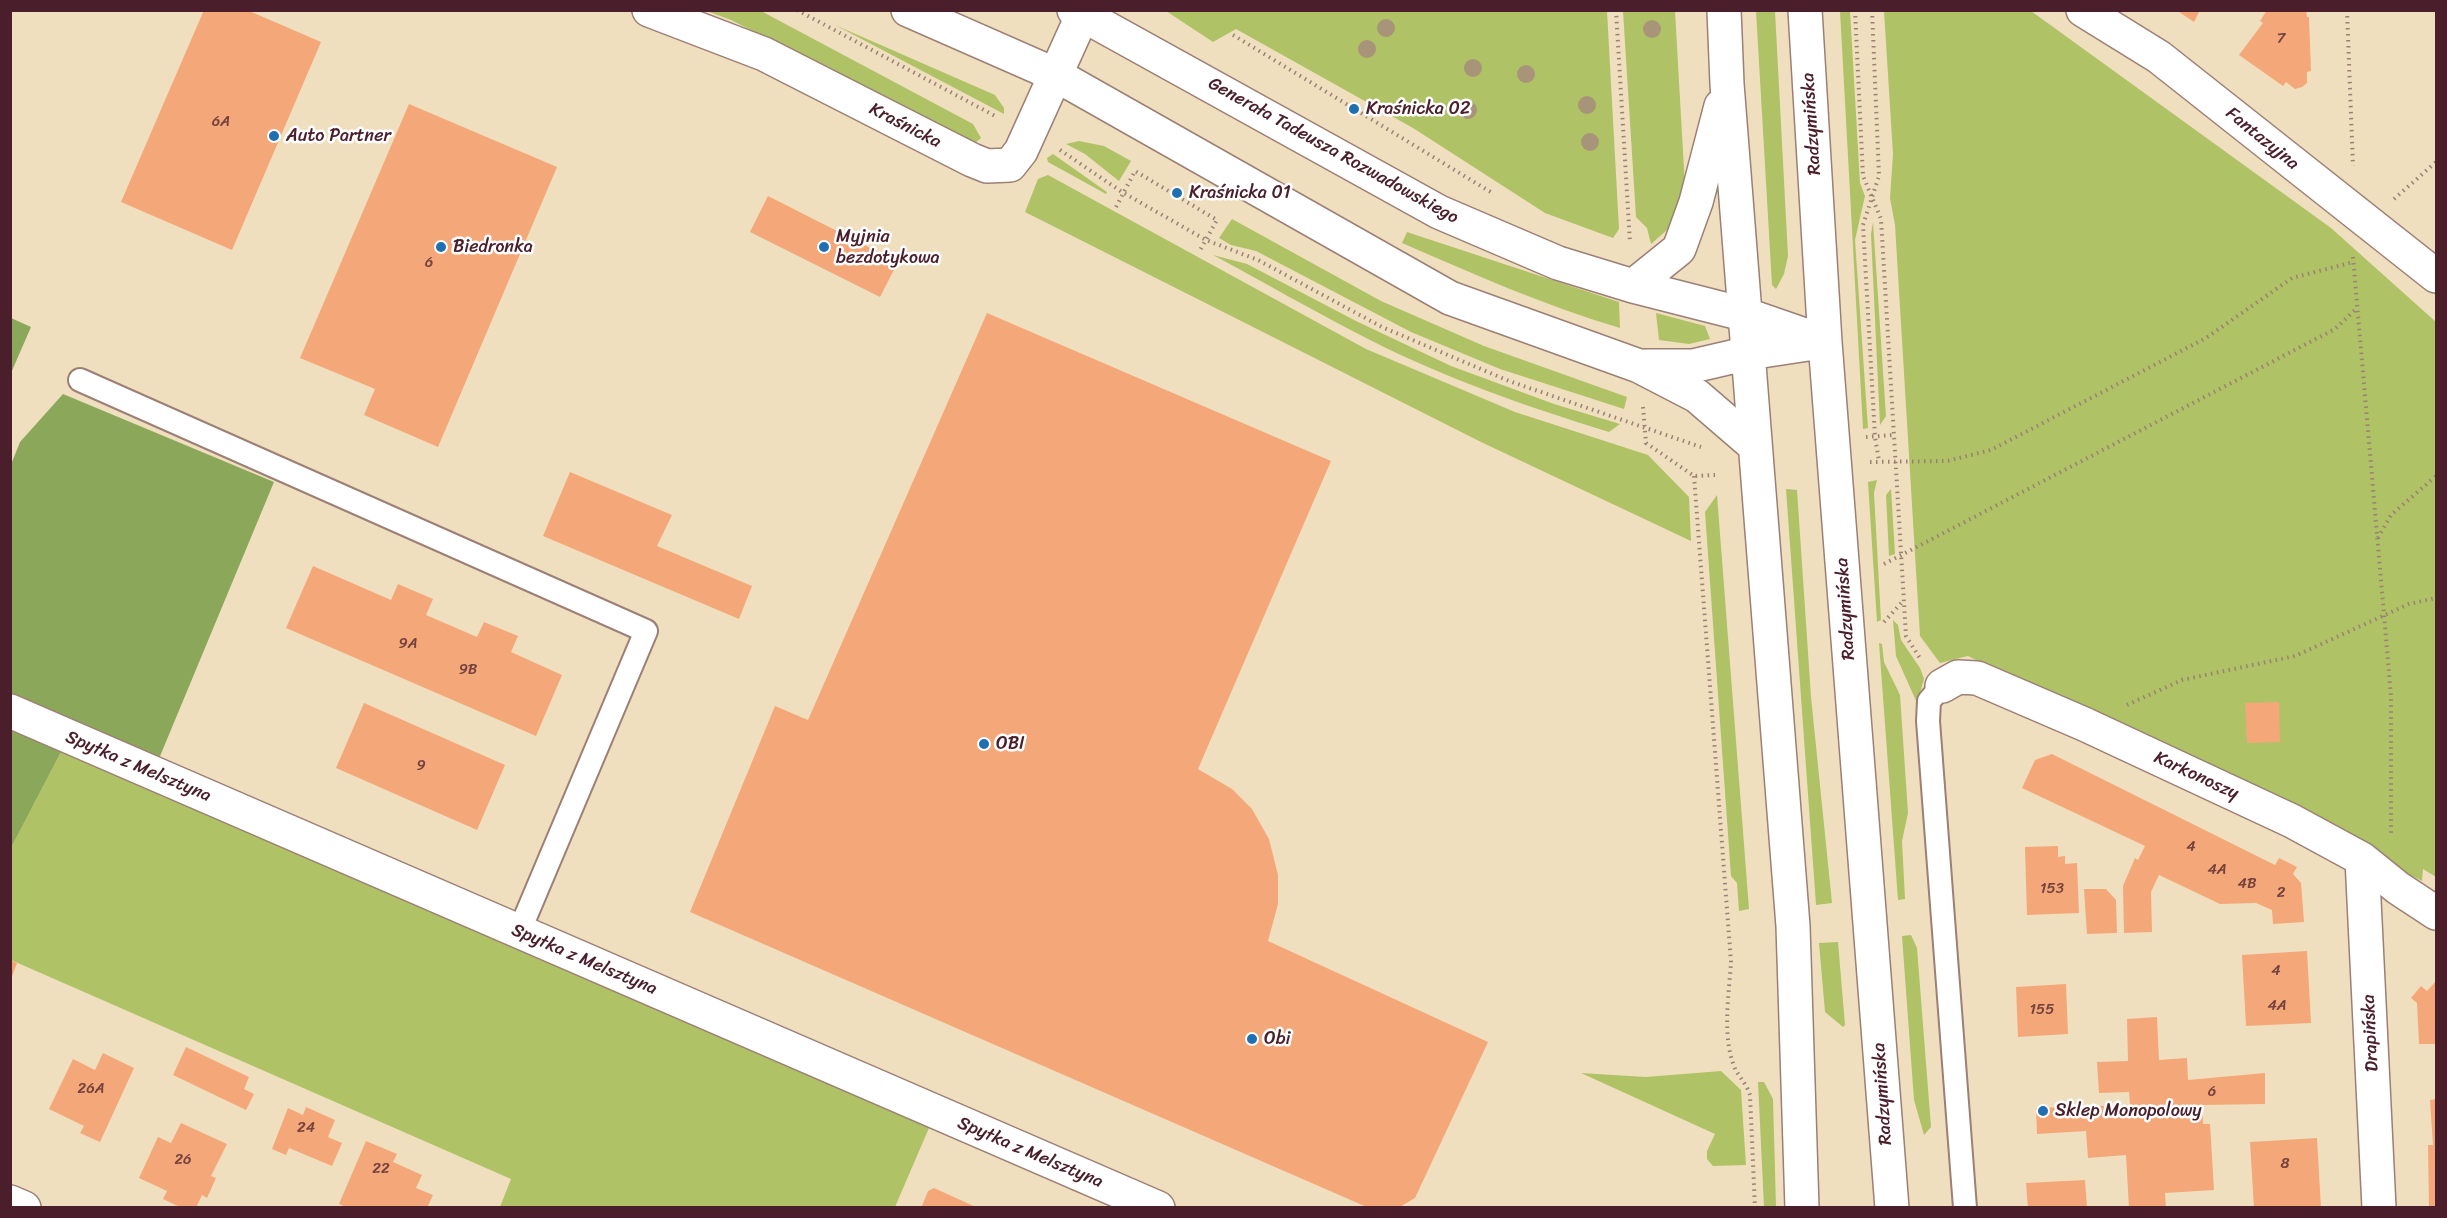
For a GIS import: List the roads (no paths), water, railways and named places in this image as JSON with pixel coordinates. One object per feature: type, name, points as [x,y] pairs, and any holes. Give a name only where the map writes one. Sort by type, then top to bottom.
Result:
[{"type":"street","name":"Kraśnicka","points":[[649,10],[764,54],[987,166],[1010,165],[1028,134],[1056,75],[1081,12]]},
{"type":"street","points":[[908,10],[1056,75],[1450,298],[1640,366],[1697,396],[1755,446]]},
{"type":"street","points":[[1724,10],[1727,84],[1747,315],[1755,446],[1793,926],[1802,1208]]},
{"type":"street","name":"Radzymińska","points":[[1805,10],[1826,342],[1892,1208]]},
{"type":"street","name":"Fantazyjna","points":[[2082,10],[2159,57],[2436,276]]},
{"type":"street","name":"Generała Tadeusza Rozwadowskiego","points":[[1081,12],[1439,212],[1558,263],[1633,286],[1747,315],[1826,342]]},
{"type":"street","points":[[1633,286],[1679,249],[1696,202],[1727,84]]},
{"type":"street","points":[[1640,366],[1693,366],[1749,354],[1826,342]]},
{"type":"street","name":"Karkonoszy","points":[[1942,686],[1958,677],[1977,678],[2084,724],[2292,821],[2362,859],[2398,888],[2436,913]]},
{"type":"street","name":"Spytka z Melsztyna","points":[[10,711],[1158,1208]]},
{"type":"street","name":"Drapińska","points":[[2362,859],[2379,1208]]},
{"type":"street","points":[[10,1202],[24,1208]]},
{"type":"lane","points":[[80,380],[646,631],[519,932]]},
{"type":"lane","points":[[1942,686],[1929,701],[1928,721],[1965,1208]]},
{"type":"place","name":"Kraśnicka 02","points":[[1354,109]]},
{"type":"place","name":"Auto Partner","points":[[274,136]]},
{"type":"place","name":"Kraśnicka 01","points":[[1177,193]]},
{"type":"place","name":"Biedronka","points":[[441,247]]},
{"type":"place","name":"Myjnia bezdotykowa","points":[[824,247]]},
{"type":"place","name":"OBI","points":[[984,744]]},
{"type":"place","name":"Obi","points":[[1252,1039]]},
{"type":"place","name":"Sklep Monopolowy","points":[[2043,1111]]}]
